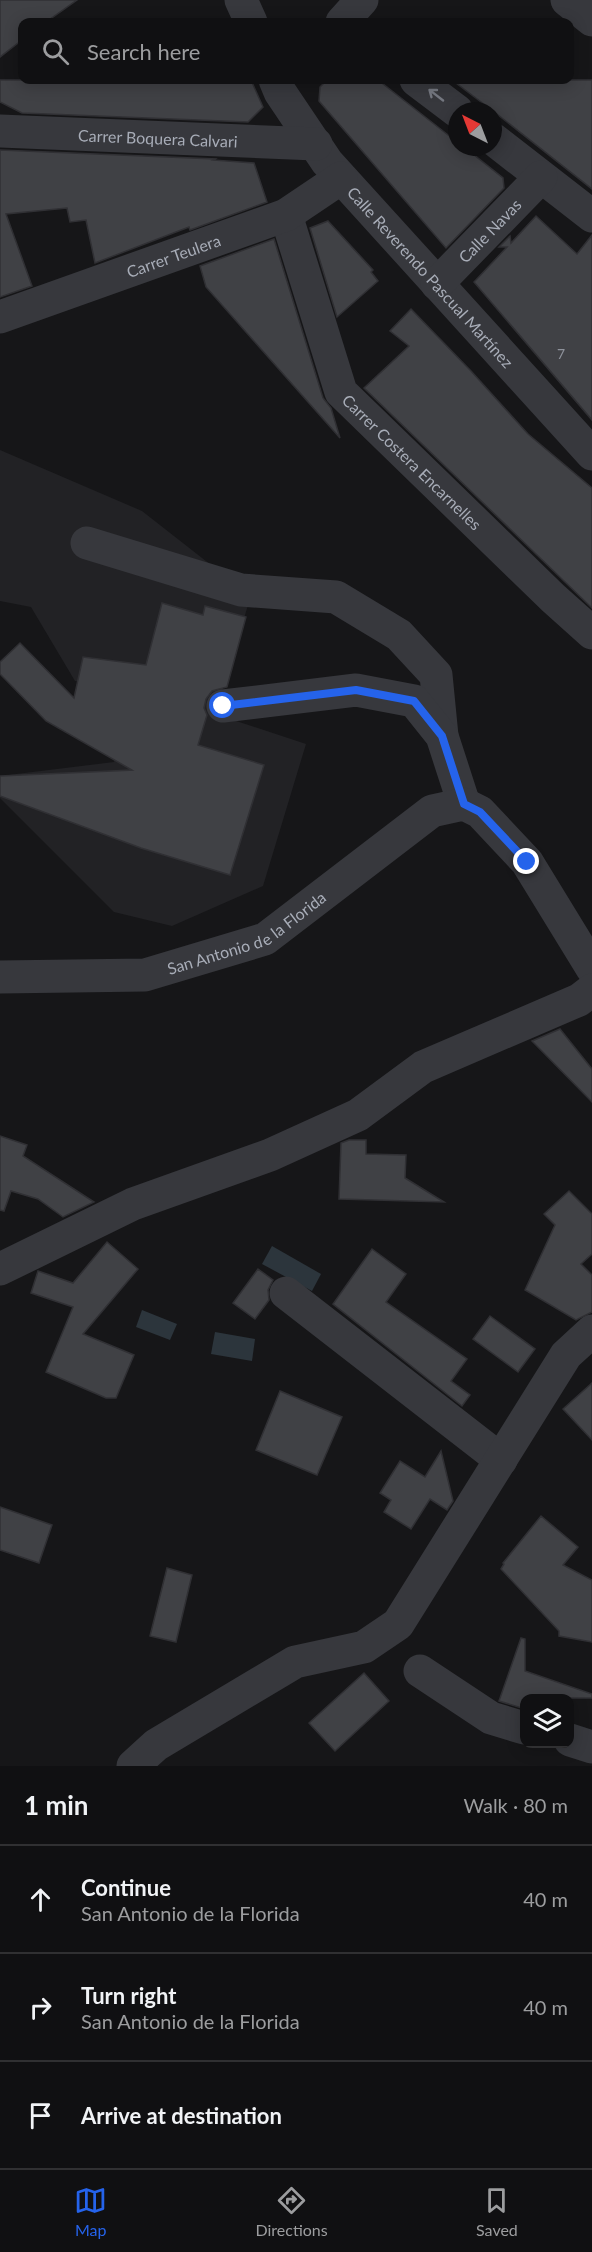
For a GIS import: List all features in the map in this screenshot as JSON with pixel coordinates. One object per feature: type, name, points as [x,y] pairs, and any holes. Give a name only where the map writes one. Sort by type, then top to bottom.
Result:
[{"type":"street","points":[[241,0],[249,18]]},
{"type":"street","points":[[346,18],[362,0]]},
{"type":"street","points":[[567,0],[592,20]]},
{"type":"street","name":"Calle Reverendo Pascual Martínez","points":[[282,84],[327,162],[590,448]]},
{"type":"street","points":[[421,84],[448,104]]},
{"type":"street","name":"Carrer Boquera Calvari","points":[[0,131],[316,144]]},
{"type":"street","points":[[502,146],[592,216]]},
{"type":"street","name":"Calle Navas","points":[[437,284],[541,177]]},
{"type":"street","name":"Carrer Teulera","points":[[0,317],[286,215],[341,178]]},
{"type":"street","name":"Carrer Costera Encarnelles","points":[[286,215],[341,392],[592,633]]},
{"type":"street","points":[[87,543],[241,590],[336,597],[399,634],[436,675],[442,736],[464,804],[480,812],[527,862],[592,969]]},
{"type":"street","points":[[223,706],[356,690],[414,701],[442,736]]},
{"type":"street","name":"San Antonio de la Florida","points":[[0,978],[145,975],[265,939],[432,811],[464,804]]},
{"type":"street","points":[[0,1269],[133,1204],[270,1155],[358,1115],[423,1066],[579,1000],[592,990]]},
{"type":"street","points":[[286,1293],[501,1460]]},
{"type":"street","points":[[133,1766],[156,1745],[295,1662],[364,1647],[398,1624],[566,1355],[592,1331]]},
{"type":"street","points":[[420,1671],[491,1718],[520,1727]]},
{"type":"street","points":[[574,1741],[592,1747]]},
{"type":"shaded area","points":[[0,450],[142,511],[211,565],[255,582],[215,714],[306,744],[263,886],[172,926],[114,912],[0,798],[0,776],[114,762],[128,691],[75,681],[31,607],[0,601]]},
{"type":"shaded area","points":[[272,1246],[321,1274],[312,1291],[262,1264]]},
{"type":"shaded area","points":[[142,1310],[177,1324],[170,1340],[136,1327]]},
{"type":"shaded area","points":[[215,1332],[255,1339],[252,1361],[211,1354]]},
{"type":"building","points":[[0,0],[77,0],[52,18],[18,18],[18,43],[0,57]]},
{"type":"building","points":[[0,80],[18,80],[18,84],[253,84],[263,107],[248,122],[22,113],[0,102]]},
{"type":"building","points":[[574,80],[592,80],[592,189],[502,118],[502,102],[481,102],[457,84],[574,84]]},
{"type":"building","points":[[323,84],[383,84],[448,135],[448,156],[475,156],[503,178],[504,188],[446,248],[319,101],[320,87]]},
{"type":"building","points":[[0,150],[215,159],[213,160],[254,163],[267,202],[190,230],[189,227],[95,263],[86,220],[70,222],[67,208],[6,214],[32,286],[0,297]]},
{"type":"building","points":[[536,216],[577,254],[592,235],[592,420],[474,282],[507,247],[499,247],[510,236],[511,243]]},
{"type":"building","points":[[328,221],[373,270],[371,272],[378,281],[337,317],[310,228]]},
{"type":"building","points":[[274,239],[323,398],[331,408],[340,438],[206,287],[200,266]]},
{"type":"building","points":[[411,309],[528,434],[592,488],[592,608],[364,388],[409,346],[390,331]]},
{"type":"building","points":[[162,603],[203,615],[205,606],[246,617],[227,687],[212,691],[206,699],[204,708],[207,715],[198,745],[264,765],[230,875],[141,848],[0,796],[0,776],[132,770],[46,721],[0,674],[0,662],[20,643],[74,698],[83,657],[146,665]]},
{"type":"building","points":[[560,1029],[592,1069],[592,1102],[532,1041]]},
{"type":"building","points":[[0,1136],[27,1145],[23,1156],[94,1202],[63,1217],[38,1199],[11,1191],[4,1211],[0,1210]]},
{"type":"building","points":[[349,1140],[366,1140],[366,1154],[406,1155],[405,1178],[444,1202],[339,1199],[341,1143]]},
{"type":"building","points":[[569,1191],[592,1214],[592,1254],[581,1264],[592,1275],[592,1312],[576,1320],[525,1290],[555,1225],[544,1214]]},
{"type":"building","points":[[107,1242],[138,1269],[83,1334],[134,1355],[116,1398],[106,1398],[46,1372],[73,1307],[31,1293],[38,1271],[73,1283]]},
{"type":"building","points":[[372,1249],[406,1274],[386,1302],[467,1359],[451,1381],[470,1395],[462,1406],[333,1304]]},
{"type":"building","points":[[258,1269],[273,1280],[268,1290],[269,1300],[255,1319],[233,1303]]},
{"type":"building","points":[[490,1316],[535,1349],[518,1372],[473,1339]]},
{"type":"building","points":[[592,1383],[592,1440],[563,1409]]},
{"type":"building","points":[[280,1391],[342,1417],[317,1475],[256,1450]]},
{"type":"building","points":[[441,1451],[453,1501],[447,1510],[430,1499],[411,1529],[384,1512],[391,1500],[380,1493],[400,1461],[425,1477]]},
{"type":"building","points":[[0,1507],[52,1525],[39,1563],[0,1550]]},
{"type":"building","points":[[541,1516],[578,1547],[563,1565],[592,1580],[592,1642],[559,1636],[559,1631],[501,1569],[503,1563]]},
{"type":"building","points":[[167,1568],[192,1575],[176,1642],[150,1636]]},
{"type":"building","points":[[521,1638],[525,1639],[525,1671],[592,1694],[592,1698],[574,1698],[574,1694],[520,1694],[520,1707],[499,1701]]},
{"type":"building","points":[[364,1673],[389,1701],[335,1751],[309,1723]]},
{"type":"route","points":[[223,706],[356,690],[414,701],[442,736],[464,804],[480,812],[527,862]]}]
